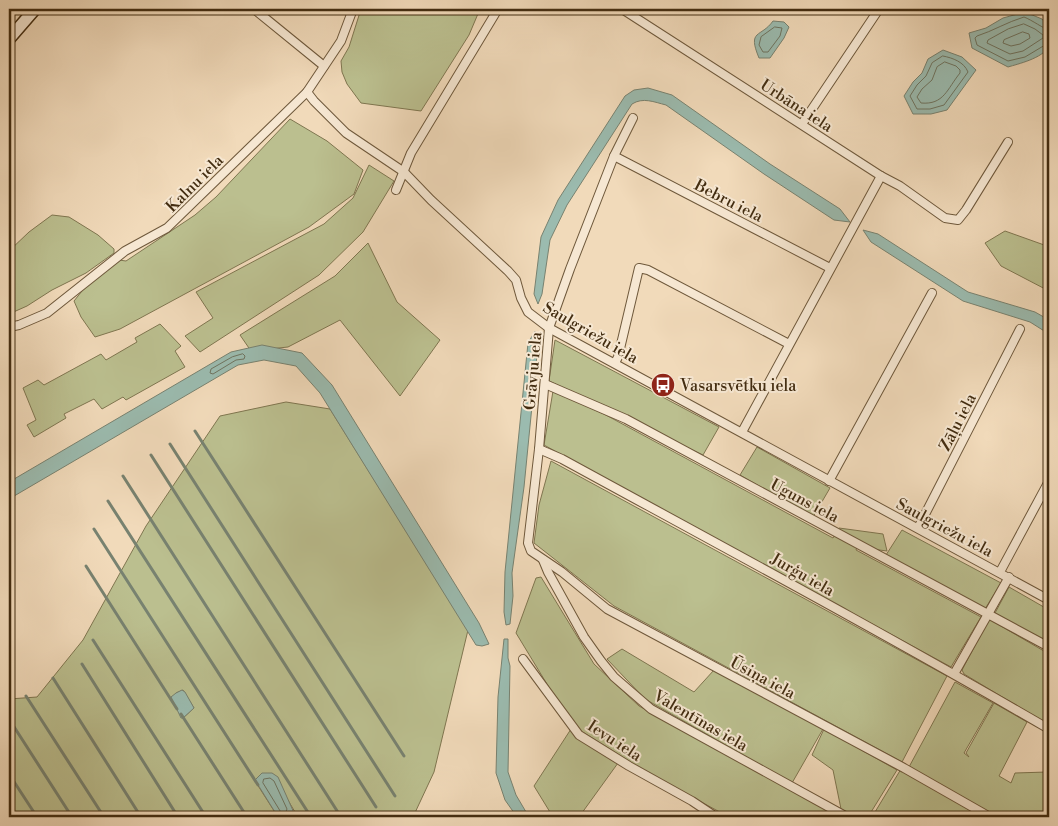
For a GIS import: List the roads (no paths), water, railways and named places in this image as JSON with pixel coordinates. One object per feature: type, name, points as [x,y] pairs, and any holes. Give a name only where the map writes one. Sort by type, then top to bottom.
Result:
[{"type":"main road","points":[[9,39],[35,9]]},
{"type":"street","points":[[254,9],[324,66]]},
{"type":"street","name":"Kalnu iela","points":[[9,327],[20,325],[47,313],[125,251],[168,228],[307,92],[341,41],[353,9]]},
{"type":"street","points":[[396,190],[412,153],[498,9]]},
{"type":"street","name":"Urbāna iela","points":[[622,9],[881,176],[900,186],[945,218],[958,220],[1008,142]]},
{"type":"street","points":[[802,124],[879,9]]},
{"type":"street","name":"Saulgriežu iela","points":[[307,92],[346,132],[404,172],[430,200],[508,271],[516,280],[521,298],[528,312],[550,328],[1049,600]]},
{"type":"street","name":"Grāvju iela","points":[[531,552],[528,543],[550,328],[570,269],[614,156],[633,118]]},
{"type":"street","name":"Bebru iela","points":[[614,156],[830,268]]},
{"type":"street","points":[[742,432],[881,176]]},
{"type":"street","points":[[615,363],[639,268],[648,270],[789,344]]},
{"type":"street","points":[[829,481],[932,293]]},
{"type":"street","name":"Zāļu iela","points":[[918,528],[1020,329]]},
{"type":"street","name":"Uguns iela","points":[[545,384],[626,419],[1049,647]]},
{"type":"street","name":"Jurģu iela","points":[[539,449],[562,459],[751,560],[1049,729]]},
{"type":"street","points":[[1000,572],[1049,481]]},
{"type":"street","name":"Ūsiņa iela","points":[[531,552],[562,572],[607,609],[904,768],[990,817]]},
{"type":"street","name":"Valentīnas iela","points":[[543,560],[584,637],[614,677],[651,709],[847,817]]},
{"type":"street","points":[[954,674],[1009,577]]},
{"type":"street","name":"Ievu iela","points":[[523,659],[579,734],[716,817]]},
{"type":"water","points":[[1025,12],[1042,19],[1049,27],[1049,45],[1041,54],[1030,60],[1008,67],[972,48],[969,33],[986,28],[1003,18]]},
{"type":"water","points":[[773,21],[784,22],[789,27],[770,58],[759,58],[754,42],[755,38]]},
{"type":"water","points":[[943,50],[962,57],[976,70],[947,110],[931,114],[913,114],[904,96],[913,82],[922,73],[928,59]]},
{"type":"water","points":[[648,88],[672,95],[770,164],[840,209],[850,222],[834,220],[764,174],[666,105],[649,101],[636,102],[632,104],[567,205],[550,240],[542,294],[538,304],[534,294],[541,237],[558,200],[625,96],[634,90]]},
{"type":"water","points":[[863,230],[878,234],[968,292],[1035,312],[1049,320],[1049,334],[1030,322],[963,301],[871,242]]},
{"type":"water","points":[[535,331],[538,345],[524,487],[512,573],[513,596],[510,624],[506,625],[504,612],[505,572],[528,343]]},
{"type":"water","points":[[262,345],[302,353],[332,385],[479,623],[489,644],[476,645],[320,393],[296,366],[264,360],[238,365],[9,499],[9,482],[231,352]]},
{"type":"water","points":[[504,639],[508,639],[510,666],[508,772],[516,795],[529,817],[517,817],[505,800],[496,773],[498,697]]},
{"type":"water","points":[[182,690],[194,708],[181,718],[171,697]]},
{"type":"water","points":[[262,773],[272,773],[278,777],[295,815],[278,817],[255,780]]},
{"type":"waterway","points":[[195,431],[404,756]]},
{"type":"waterway","points":[[170,444],[395,796]]},
{"type":"waterway","points":[[151,455],[376,807]]},
{"type":"waterway","points":[[123,476],[341,817]]},
{"type":"waterway","points":[[108,501],[311,817]]},
{"type":"waterway","points":[[94,529],[258,785]]},
{"type":"waterway","points":[[86,566],[177,709]]},
{"type":"waterway","points":[[93,640],[206,817]]},
{"type":"waterway","points":[[82,664],[178,817]]},
{"type":"waterway","points":[[53,678],[141,817]]},
{"type":"waterway","points":[[26,696],[104,817]]},
{"type":"waterway","points":[[181,714],[247,817]]},
{"type":"waterway","points":[[9,719],[72,817]]},
{"type":"waterway","points":[[9,774],[37,817]]},
{"type":"place","name":"Vasarsvētku iela","points":[[663,385]]}]
